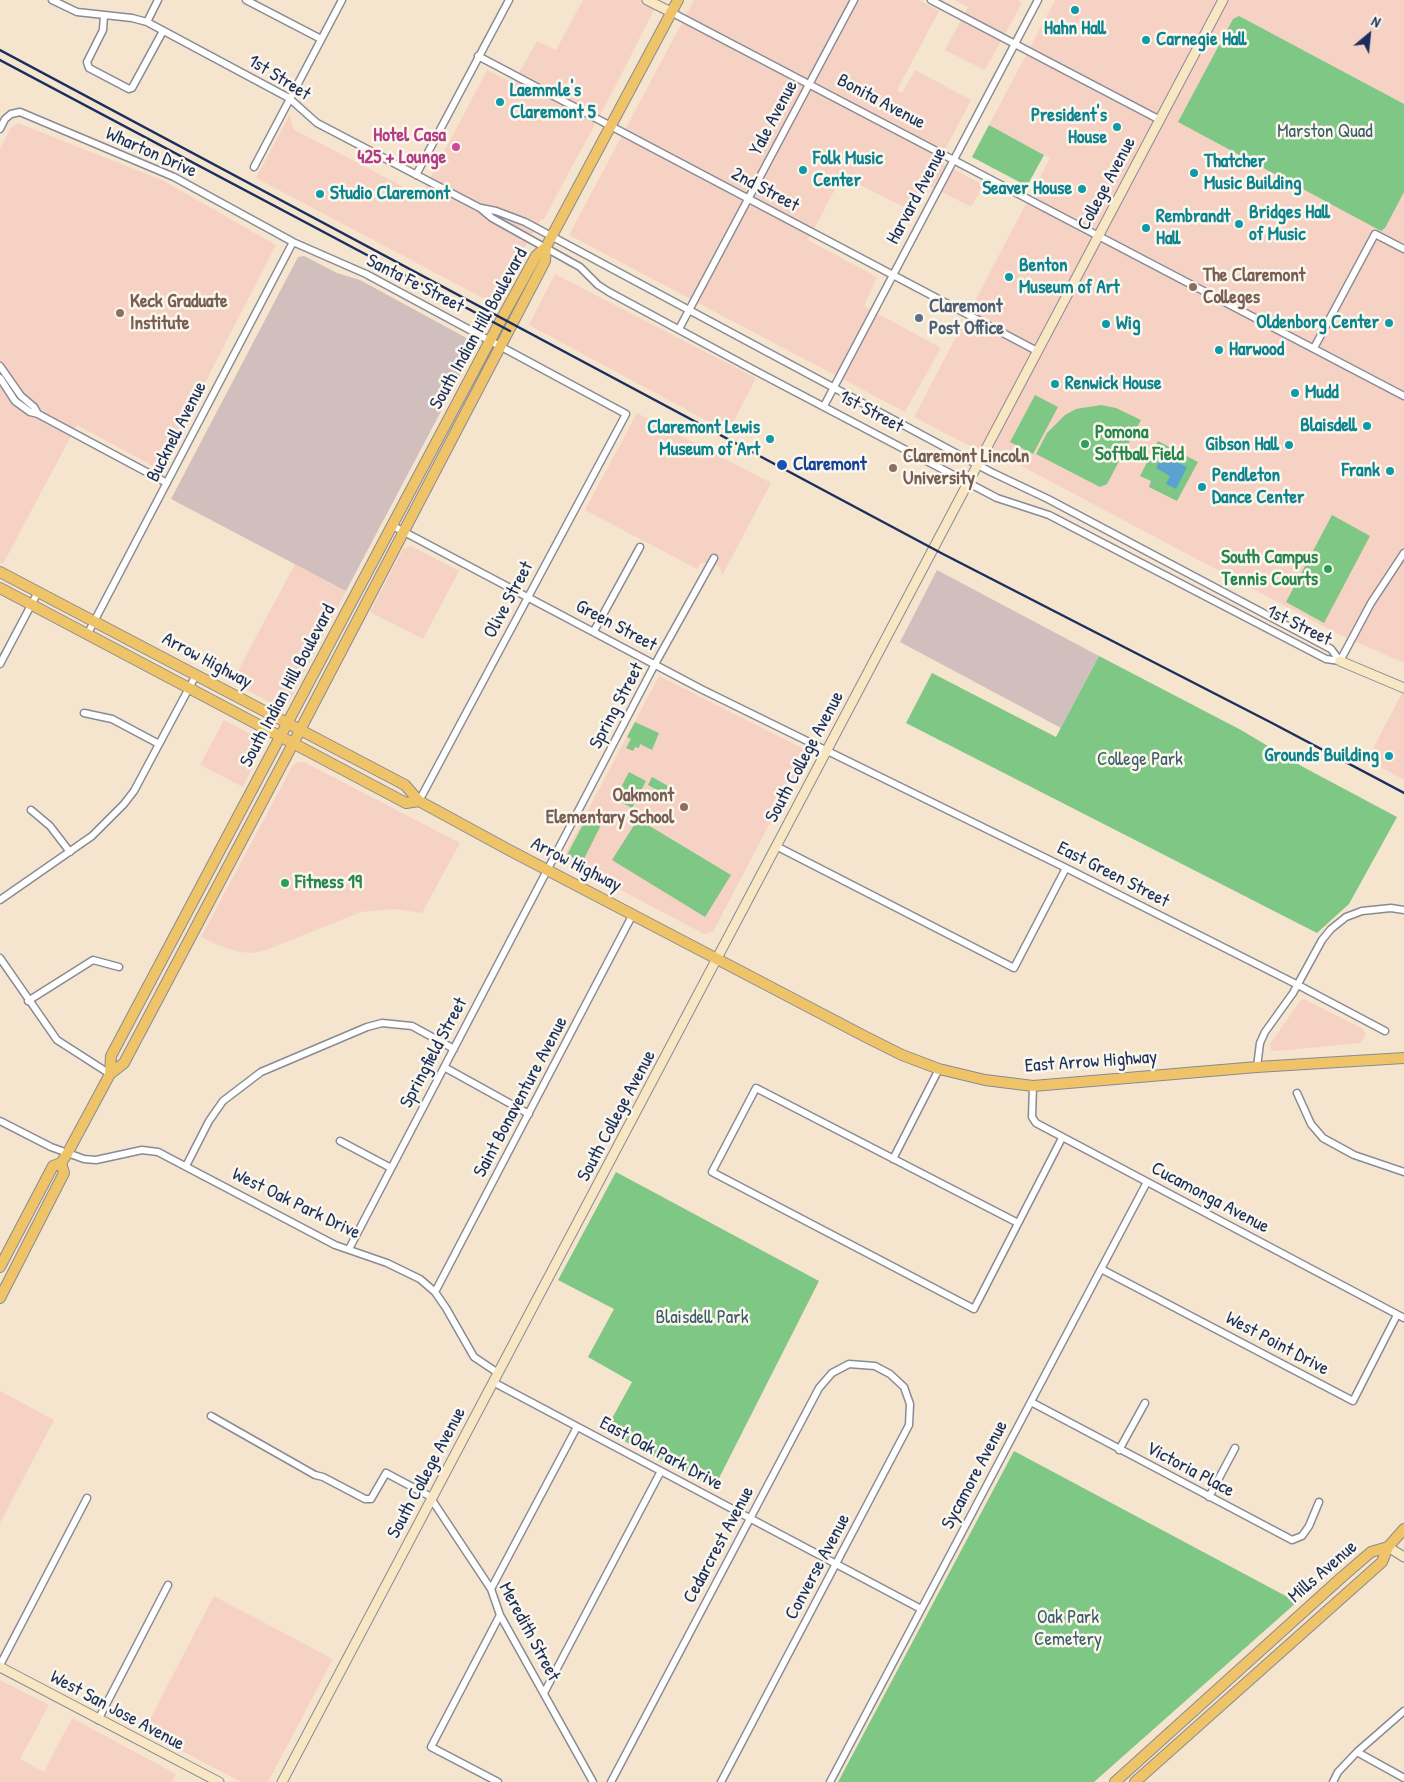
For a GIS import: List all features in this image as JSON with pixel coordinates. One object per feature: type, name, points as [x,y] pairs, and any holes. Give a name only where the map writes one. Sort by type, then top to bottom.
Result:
[{"type":"main road","points":[[546,247],[678,0]]},
{"type":"main road","name":"South Indian Hill Boulevard","points":[[110,1074],[111,1056],[490,340],[536,256],[546,247]]},
{"type":"main road","name":"South Indian Hill Boulevard","points":[[0,1267],[53,1166],[64,1158],[110,1074],[124,1063],[501,346],[545,260],[546,247]]},
{"type":"main road","name":"Arrow Highway","points":[[0,572],[405,785],[419,801],[717,958]]},
{"type":"main road","name":"Arrow Highway","points":[[0,588],[406,803],[419,801]]},
{"type":"main road","name":"East Arrow Highway","points":[[717,958],[902,1055],[939,1069],[985,1080],[1033,1086],[1257,1067],[1404,1058]]},
{"type":"main road","name":"South Indian Hill Boulevard","points":[[0,1298],[64,1173],[64,1158]]},
{"type":"main road","points":[[1388,1547],[1404,1530]]},
{"type":"main road","name":"Mills Avenue","points":[[1115,1782],[1371,1552],[1388,1547]]},
{"type":"main road","name":"Mills Avenue","points":[[1135,1782],[1382,1562],[1388,1547]]},
{"type":"main road","points":[[1198,1706],[1208,1717]]},
{"type":"street","name":"1st Street","points":[[52,0],[76,12],[147,22],[289,98],[317,123],[480,208],[492,218],[580,267],[598,285],[609,292],[824,406],[998,498],[1049,515],[1326,659],[1340,661],[1404,688]]},
{"type":"street","points":[[147,22],[158,0]]},
{"type":"street","points":[[246,0],[321,39]]},
{"type":"street","points":[[254,167],[342,0]]},
{"type":"street","points":[[416,175],[509,0]]},
{"type":"street","name":"Bonita Avenue","points":[[647,0],[809,83],[1404,396]]},
{"type":"street","name":"Yale Avenue","points":[[679,329],[854,0]]},
{"type":"street","points":[[931,0],[1160,120]]},
{"type":"street","name":"Harvard Avenue","points":[[824,406],[1038,0]]},
{"type":"street","name":"College Avenue","points":[[978,464],[1223,0]]},
{"type":"street","points":[[104,15],[103,30],[87,62],[89,68],[128,88],[132,88],[163,31]]},
{"type":"street","name":"2nd Street","points":[[478,56],[1037,351]]},
{"type":"street","name":"Wharton Drive","points":[[0,129],[5,119],[11,114],[20,112],[28,114],[174,177],[293,242]]},
{"type":"street","name":"1st Street","points":[[480,208],[513,216],[1331,650],[1340,661]]},
{"type":"street","points":[[1314,348],[1375,234],[1404,250]]},
{"type":"street","name":"Santa Fe Street","points":[[293,242],[366,274],[626,414]]},
{"type":"street","name":"Bucknell Avenue","points":[[87,635],[293,242]]},
{"type":"street","points":[[0,366],[21,396],[34,407],[38,414]]},
{"type":"street","points":[[0,378],[15,401],[30,412],[38,414],[168,483]]},
{"type":"street","name":"Olive Street","points":[[419,801],[626,414]]},
{"type":"street","name":"South College Avenue","points":[[282,1782],[978,464]]},
{"type":"street","name":"Green Street","points":[[393,526],[655,664],[826,749]]},
{"type":"street","points":[[594,631],[640,547]]},
{"type":"street","points":[[1340,661],[1370,603],[1404,553]]},
{"type":"street","name":"Spring Street","points":[[547,870],[655,664],[714,558]]},
{"type":"street","points":[[0,664],[38,592]]},
{"type":"street","points":[[0,900],[92,836],[124,804],[196,675]]},
{"type":"street","points":[[84,712],[112,719],[159,744]]},
{"type":"street","name":"East Green Street","points":[[826,749],[1298,985],[1385,1031]]},
{"type":"street","points":[[31,810],[50,826],[70,852]]},
{"type":"street","points":[[776,846],[1014,968],[1066,868]]},
{"type":"street","name":"Springfield Street","points":[[348,1249],[547,870]]},
{"type":"street","points":[[1257,1067],[1260,1043],[1265,1032],[1298,985],[1322,940],[1331,929],[1346,917],[1362,911],[1391,908],[1404,910]]},
{"type":"street","name":"Saint Bonaventure Avenue","points":[[434,1292],[633,914]]},
{"type":"street","points":[[0,958],[28,1001],[57,1040],[110,1074]]},
{"type":"street","points":[[28,1001],[93,960],[120,967]]},
{"type":"street","points":[[186,1166],[208,1121],[223,1101],[261,1072],[367,1027],[382,1023],[412,1026],[454,1049]]},
{"type":"street","points":[[444,1067],[529,1114]]},
{"type":"street","points":[[893,1159],[939,1069]]},
{"type":"street","name":"Cucamonga Avenue","points":[[1033,1086],[1032,1117],[1036,1123],[1404,1318]]},
{"type":"street","points":[[1018,1223],[756,1088],[712,1172],[974,1309],[1062,1138]]},
{"type":"street","points":[[1297,1093],[1311,1124],[1323,1138],[1354,1155],[1404,1172]]},
{"type":"street","name":"West Oak Park Drive","points":[[0,1121],[64,1158],[96,1160],[142,1150],[158,1152],[335,1245],[387,1263],[420,1279],[434,1292],[474,1357],[498,1373]]},
{"type":"street","points":[[340,1142],[391,1168]]},
{"type":"street","name":"Sycamore Avenue","points":[[830,1782],[1147,1182]]},
{"type":"street","name":"West Point Drive","points":[[1101,1268],[1353,1401],[1397,1315]]},
{"type":"street","name":"Cedarcrest Avenue","points":[[611,1782],[825,1379],[849,1364],[867,1364],[882,1370]]},
{"type":"street","name":"Converse Avenue","points":[[721,1782],[909,1425],[911,1415],[908,1396],[898,1380],[882,1370]]},
{"type":"street","name":"East Oak Park Drive","points":[[493,1382],[921,1609]]},
{"type":"street","name":"Victoria Place","points":[[1031,1402],[1292,1540],[1302,1536],[1309,1526],[1319,1502]]},
{"type":"street","points":[[1119,1450],[1144,1402]]},
{"type":"street","points":[[211,1416],[314,1475],[323,1476],[365,1499],[371,1499],[386,1473],[432,1499]]},
{"type":"street","points":[[491,1589],[577,1427]]},
{"type":"street","points":[[1209,1497],[1235,1448]]},
{"type":"street","points":[[544,1693],[661,1471]]},
{"type":"street","points":[[0,1666],[87,1498]]},
{"type":"street","name":"Meredith Street","points":[[432,1499],[491,1589],[500,1615],[593,1782]]},
{"type":"street","points":[[1388,1547],[1404,1557]]},
{"type":"street","points":[[98,1720],[168,1585]]},
{"type":"street","points":[[498,1782],[431,1747],[500,1615]]},
{"type":"street","name":"West San Jose Avenue","points":[[0,1666],[98,1720],[219,1782]]},
{"type":"street","points":[[1332,1782],[1338,1772],[1357,1752],[1404,1710]]},
{"type":"street","points":[[1357,1752],[1404,1778]]},
{"type":"shaded area","points":[[583,0],[659,0],[616,85],[544,219],[541,219],[523,250],[496,305],[256,178],[290,114],[293,129],[421,196],[487,70],[513,83],[537,41],[556,50]]},
{"type":"shaded area","points":[[694,0],[919,0],[939,11],[897,90],[902,93],[915,70],[971,100],[939,161],[983,185],[971,207],[926,184],[912,211],[842,176],[808,240],[877,277],[864,306],[941,348],[905,412],[569,235]]},
{"type":"shaded area","points":[[955,0],[1017,0],[1022,3],[985,70],[945,50],[968,7]]},
{"type":"shaded area","name":"The Claremont Colleges","points":[[1055,0],[1404,0],[1404,663],[1336,633],[997,453],[970,446],[914,417],[1050,158],[989,125]]},
{"type":"shaded area","name":"Keck Graduate Institute","points":[[18,123],[162,180],[276,245],[163,464],[153,466],[77,425],[3,564],[0,562],[0,149],[10,129]]},
{"type":"shaded area","points":[[304,256],[337,273],[360,280],[472,341],[475,347],[346,591],[171,499],[298,257]]},
{"type":"shaded area","points":[[555,274],[756,378],[728,432],[529,325]]},
{"type":"shaded area","points":[[637,413],[771,483],[722,576],[720,568],[714,563],[701,563],[697,569],[585,510]]},
{"type":"shaded area","points":[[411,546],[459,571],[423,639],[370,612],[403,549]]},
{"type":"shaded area","points":[[295,564],[346,591],[289,702],[278,707],[232,682]]},
{"type":"shaded area","points":[[937,570],[1099,656],[1061,728],[900,642]]},
{"type":"shaded area","name":"Oakmont Elementary School","points":[[659,676],[806,750],[806,754],[713,932],[704,934],[562,859]]},
{"type":"shaded area","points":[[1404,689],[1404,780],[1367,760]]},
{"type":"shaded area","points":[[224,720],[260,739],[263,745],[243,787],[200,765]]},
{"type":"shaded area","points":[[298,762],[304,762],[460,843],[422,913],[393,909],[361,912],[266,950],[253,953],[239,952],[201,937],[293,765]]},
{"type":"shaded area","points":[[1304,999],[1363,1029],[1366,1034],[1360,1043],[1271,1050],[1270,1044],[1300,1001]]},
{"type":"shaded area","points":[[0,1391],[54,1420],[0,1523]]},
{"type":"shaded area","points":[[214,1596],[333,1659],[268,1782],[241,1782],[144,1731]]},
{"type":"shaded area","points":[[0,1680],[49,1705],[20,1759],[44,1772],[72,1718],[176,1774],[172,1782],[0,1782]]},
{"type":"green space","name":"Marston Quad","points":[[1239,16],[1404,104],[1404,192],[1385,228],[1381,231],[1178,122],[1233,19]]},
{"type":"green space","points":[[989,125],[1044,155],[1027,186],[972,157]]},
{"type":"green space","points":[[1035,395],[1058,407],[1033,454],[1010,442]]},
{"type":"green space","name":"Pomona Softball Field","points":[[1101,405],[1116,408],[1141,420],[1107,484],[1100,487],[1036,454],[1047,433],[1065,415],[1076,409]]},
{"type":"green space","points":[[1158,441],[1198,462],[1177,501],[1149,487],[1151,481],[1140,476]]},
{"type":"green space","name":"South Campus Tennis Courts","points":[[1332,515],[1370,536],[1324,623],[1286,602]]},
{"type":"green space","name":"College Park","points":[[1099,656],[1241,730],[1305,768],[1397,817],[1349,904],[1317,933],[906,723],[932,673],[1056,737]]},
{"type":"green space","points":[[635,722],[659,733],[652,750],[640,744],[639,748],[635,747],[633,751],[626,748],[631,739],[627,737]]},
{"type":"green space","points":[[629,772],[646,781],[632,808],[615,799]]},
{"type":"green space","points":[[652,777],[670,787],[666,795],[648,785]]},
{"type":"green space","points":[[587,817],[601,825],[582,863],[567,855]]},
{"type":"green space","points":[[638,819],[731,875],[705,917],[612,860]]},
{"type":"green space","name":"Blaisdell Park","points":[[616,1172],[819,1281],[714,1488],[605,1431],[632,1382],[588,1357],[614,1309],[558,1280]]},
{"type":"green space","name":"Oak Park Cemetery","points":[[1014,1451],[1297,1602],[1094,1782],[838,1782]]},
{"type":"water","points":[[1163,455],[1187,467],[1176,489],[1166,484],[1170,476],[1156,468]]},
{"type":"railway","points":[[0,50],[943,554],[1404,793]]},
{"type":"railway","points":[[0,60],[510,331]]},
{"type":"place","name":"Hahn Hall","points":[[1075,10]]},
{"type":"place","name":"Carnegie Hall","points":[[1146,40]]},
{"type":"place","name":"Laemmle's Claremont 5","points":[[500,102]]},
{"type":"place","name":"President's House","points":[[1117,127]]},
{"type":"place","name":"Hotel Casa 425 + Lounge","points":[[456,147]]},
{"type":"place","name":"Folk Music Center","points":[[803,170]]},
{"type":"place","name":"Thatcher Music Building","points":[[1194,173]]},
{"type":"place","name":"Seaver House","points":[[1082,189]]},
{"type":"place","name":"Studio Claremont","points":[[320,194]]},
{"type":"place","name":"Bridges Hall of Music","points":[[1239,224]]},
{"type":"place","name":"Rembrandt Hall","points":[[1146,228]]},
{"type":"place","name":"Benton Museum of Art","points":[[1009,277]]},
{"type":"place","name":"The Claremont Colleges","points":[[1193,287]]},
{"type":"place","name":"Keck Graduate Institute","points":[[120,313]]},
{"type":"place","name":"Claremont Post Office","points":[[919,318]]},
{"type":"place","name":"Oldenborg Center","points":[[1389,323]]},
{"type":"place","name":"Wig","points":[[1106,324]]},
{"type":"place","name":"Harwood","points":[[1219,350]]},
{"type":"place","name":"Renwick House","points":[[1055,384]]},
{"type":"place","name":"Mudd","points":[[1295,393]]},
{"type":"place","name":"Blaisdell","points":[[1367,426]]},
{"type":"place","name":"Claremont Lewis Museum of Art","points":[[770,439]]},
{"type":"place","name":"Pomona Softball Field","points":[[1085,444]]},
{"type":"place","name":"Gibson Hall","points":[[1289,445]]},
{"type":"place","name":"Claremont","points":[[782,465]]},
{"type":"place","name":"Claremont Lincoln University","points":[[893,468]]},
{"type":"place","name":"Frank","points":[[1390,471]]},
{"type":"place","name":"Pendleton Dance Center","points":[[1202,487]]},
{"type":"place","name":"South Campus Tennis Courts","points":[[1328,569]]},
{"type":"place","name":"Grounds Building","points":[[1389,756]]},
{"type":"place","name":"Oakmont Elementary School","points":[[684,807]]},
{"type":"place","name":"Fitness 19","points":[[285,883]]}]
